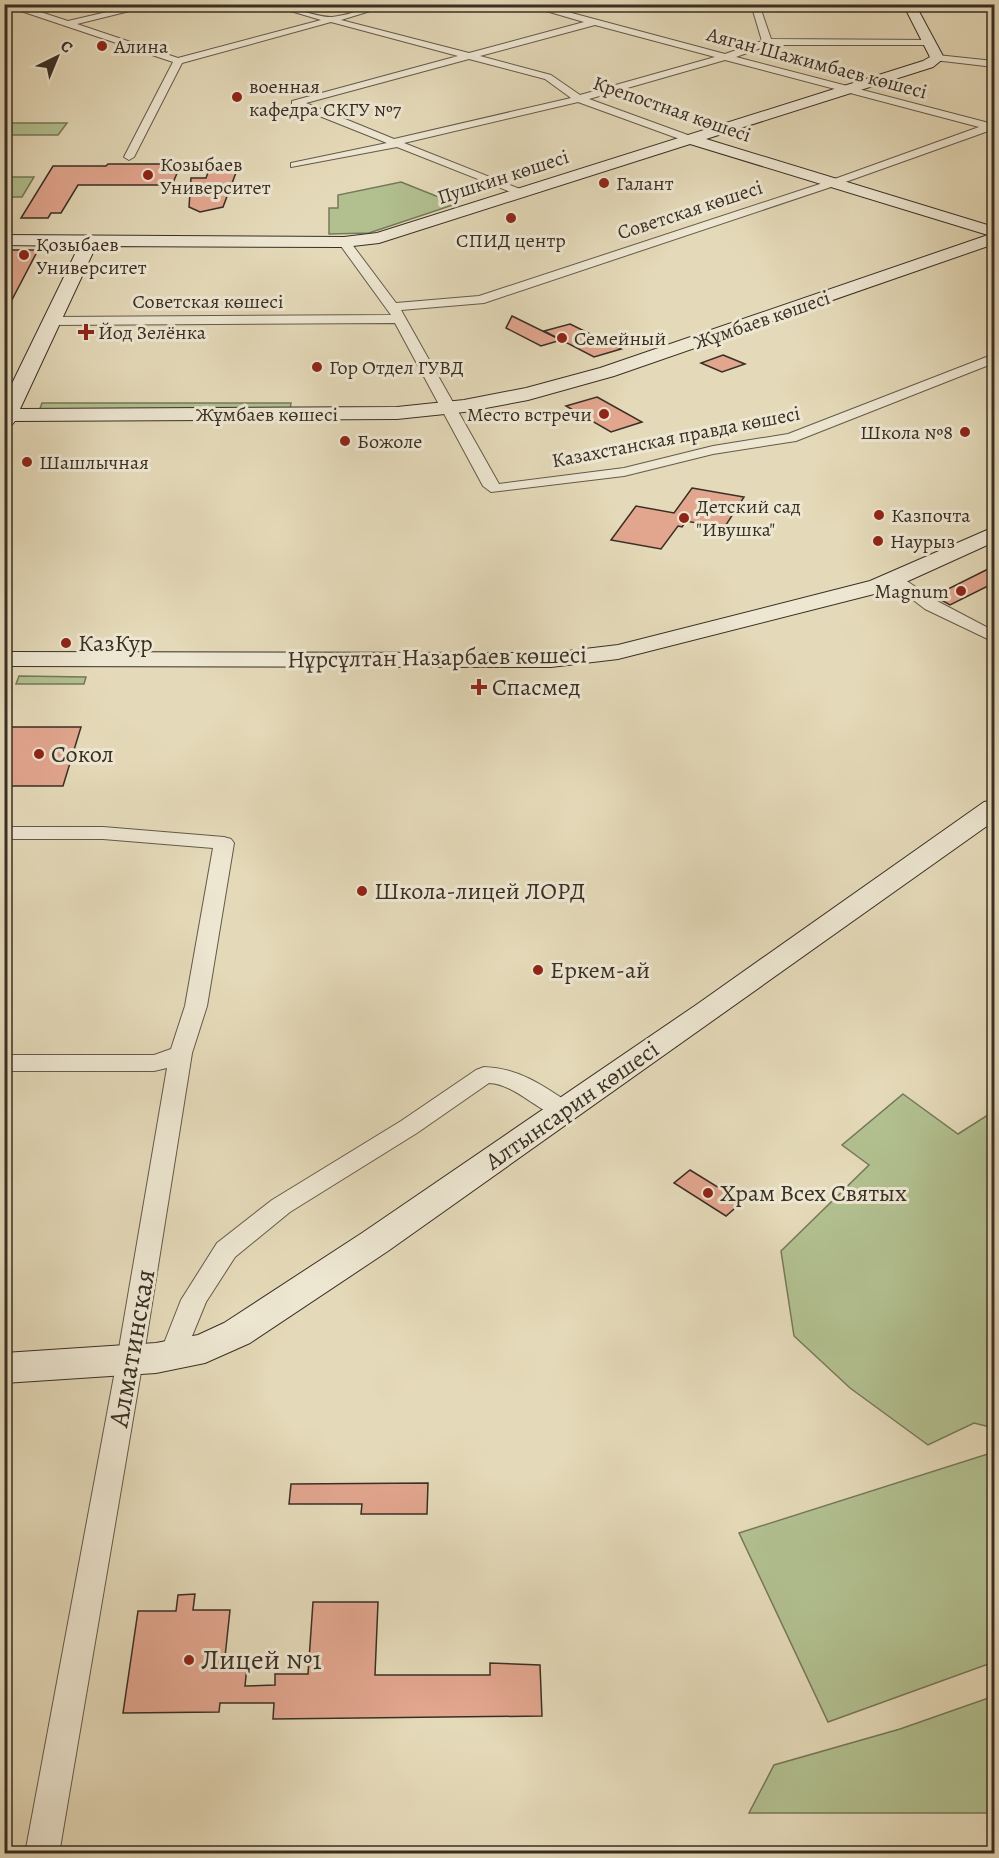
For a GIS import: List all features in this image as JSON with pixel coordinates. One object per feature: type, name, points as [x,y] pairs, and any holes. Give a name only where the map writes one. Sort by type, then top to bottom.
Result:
[{"type":"street","points":[[67,24],[154,4]]},
{"type":"street","name":"Крепостная көшесі","points":[[270,4],[555,80],[579,99],[692,140],[994,232]]},
{"type":"street","points":[[9,7],[178,61],[389,4]]},
{"type":"street","name":"Аяган Шажимбаев көшесі","points":[[526,4],[848,91],[993,127]]},
{"type":"street","points":[[755,4],[767,42]]},
{"type":"street","points":[[909,4],[937,58],[994,64]]},
{"type":"street","points":[[521,193],[296,103],[595,22]]},
{"type":"street","points":[[295,165],[579,99],[724,58],[767,42],[930,42]]},
{"type":"street","name":"Пушкин көшесі","points":[[4,240],[344,242],[385,237],[848,91],[926,65],[937,58]]},
{"type":"street","points":[[129,157],[178,61]]},
{"type":"street","name":"Советская көшесі","points":[[393,306],[480,300],[833,183],[993,127]]},
{"type":"street","points":[[954,219],[994,225]]},
{"type":"street","points":[[954,219],[978,234],[977,241],[971,248]]},
{"type":"street","name":"Жұмбаев көшесі","points":[[7,410],[397,413],[446,403],[528,394],[627,366],[994,239]]},
{"type":"street","points":[[7,410],[53,321],[90,241]]},
{"type":"street","points":[[344,242],[393,306],[446,403]]},
{"type":"street","points":[[971,248],[994,244]]},
{"type":"street","name":"Советская көшесі","points":[[53,321],[400,319]]},
{"type":"street","name":"Казахстанская правда көшесі","points":[[446,403],[491,486],[496,489],[624,472],[713,450],[791,438],[994,359]]},
{"type":"street","name":"Нұрсұлтан Назарбаев көшесі","points":[[8,659],[573,659],[618,652],[861,592],[896,579],[994,534]]},
{"type":"street","points":[[896,579],[931,605],[994,637]]},
{"type":"street","name":"Алтынсарин көшесі","points":[[4,1368],[172,1356],[222,1342],[261,1319],[564,1111],[994,808]]},
{"type":"street","name":"Алматинская","points":[[4,833],[103,833],[224,843],[196,1006],[181,1053],[130,1360],[42,1854]]},
{"type":"street","points":[[4,1063],[154,1063],[172,1059],[181,1053]]},
{"type":"street","points":[[172,1356],[194,1299],[226,1250],[280,1206],[409,1126],[484,1075],[498,1074],[517,1080],[564,1111]]},
{"type":"green space","points":[[6,123],[67,123],[58,135],[5,135]]},
{"type":"green space","points":[[5,177],[34,177],[22,197],[5,197]]},
{"type":"green space","points":[[401,182],[456,204],[369,233],[329,234],[329,208],[338,208],[338,195]]},
{"type":"green space","points":[[42,403],[291,403],[290,410],[39,411]]},
{"type":"green space","points":[[19,676],[86,677],[84,684],[16,684]]},
{"type":"green space","points":[[903,1094],[958,1134],[994,1111],[994,1428],[974,1423],[928,1445],[850,1388],[794,1336],[781,1251],[869,1165],[842,1145]]},
{"type":"green space","points":[[994,1452],[994,1662],[828,1722],[739,1533]]},
{"type":"green space","points":[[994,1696],[994,1813],[749,1813],[774,1765],[900,1729]]},
{"type":"building","points":[[108,164],[181,164],[172,185],[78,185],[61,213],[51,213],[48,218],[21,218],[53,166],[106,166]]},
{"type":"building","points":[[209,170],[237,170],[223,207],[200,212],[189,207],[191,178],[206,178]]},
{"type":"building","points":[[4,250],[38,250],[4,315]]},
{"type":"building","points":[[512,316],[561,340],[541,346],[506,328]]},
{"type":"building","name":"Семейный","points":[[570,324],[621,349],[594,357],[544,331]]},
{"type":"building","points":[[723,355],[745,364],[722,372],[701,363]]},
{"type":"building","name":"Место встречи","points":[[597,397],[642,422],[611,432],[566,406]]},
{"type":"building","name":"Детский сад \"Ивушка\"","points":[[692,488],[744,497],[724,528],[686,521],[682,527],[678,526],[661,549],[611,540],[636,506],[674,513]]},
{"type":"building","name":"Magnum","points":[[994,566],[994,583],[950,605],[934,596]]},
{"type":"building","name":"Сокол","points":[[4,727],[81,727],[63,786],[4,786]]},
{"type":"building","name":"Храм Всех Святых","points":[[690,1170],[742,1202],[726,1216],[674,1183]]},
{"type":"building","points":[[428,1483],[427,1514],[361,1514],[362,1504],[289,1504],[291,1484]]},
{"type":"building","name":"Лицей №1","points":[[195,1594],[193,1610],[230,1610],[225,1657],[248,1656],[245,1686],[275,1685],[275,1674],[308,1674],[313,1602],[378,1602],[375,1675],[490,1675],[490,1663],[540,1665],[542,1716],[273,1719],[274,1703],[220,1703],[219,1712],[123,1713],[138,1611],[176,1611],[178,1595]]},
{"type":"place","name":"Алина","points":[[102,46]]},
{"type":"place","name":"военная кафедра СКГУ №7","points":[[237,97]]},
{"type":"place","name":"Козыбаев Университет","points":[[148,175]]},
{"type":"place","name":"Галант","points":[[604,183]]},
{"type":"place","name":"СПИД центр","points":[[511,218]]},
{"type":"place","name":"Қозыбаев Университет","points":[[24,255]]},
{"type":"place","name":"Йод Зелёнка","points":[[86,332]]},
{"type":"place","name":"Семейный","points":[[562,338]]},
{"type":"place","name":"Гор Отдел ГУВД","points":[[317,367]]},
{"type":"place","name":"Место встречи","points":[[604,414]]},
{"type":"place","name":"Школа №8","points":[[965,432]]},
{"type":"place","name":"Божоле","points":[[345,441]]},
{"type":"place","name":"Шашлычная","points":[[27,462]]},
{"type":"place","name":"Казпочта","points":[[879,515]]},
{"type":"place","name":"Детский сад \"Ивушка\"","points":[[684,518]]},
{"type":"place","name":"Наурыз","points":[[878,541]]},
{"type":"place","name":"Magnum","points":[[961,591]]},
{"type":"place","name":"КазКур","points":[[66,643]]},
{"type":"place","name":"Спасмед","points":[[479,687]]},
{"type":"place","name":"Сокол","points":[[39,754]]},
{"type":"place","name":"Школа-лицей ЛОРД","points":[[362,891]]},
{"type":"place","name":"Еркем-ай","points":[[538,970]]},
{"type":"place","name":"Храм Всех Святых","points":[[708,1193]]},
{"type":"place","name":"Лицей №1","points":[[189,1660]]}]
